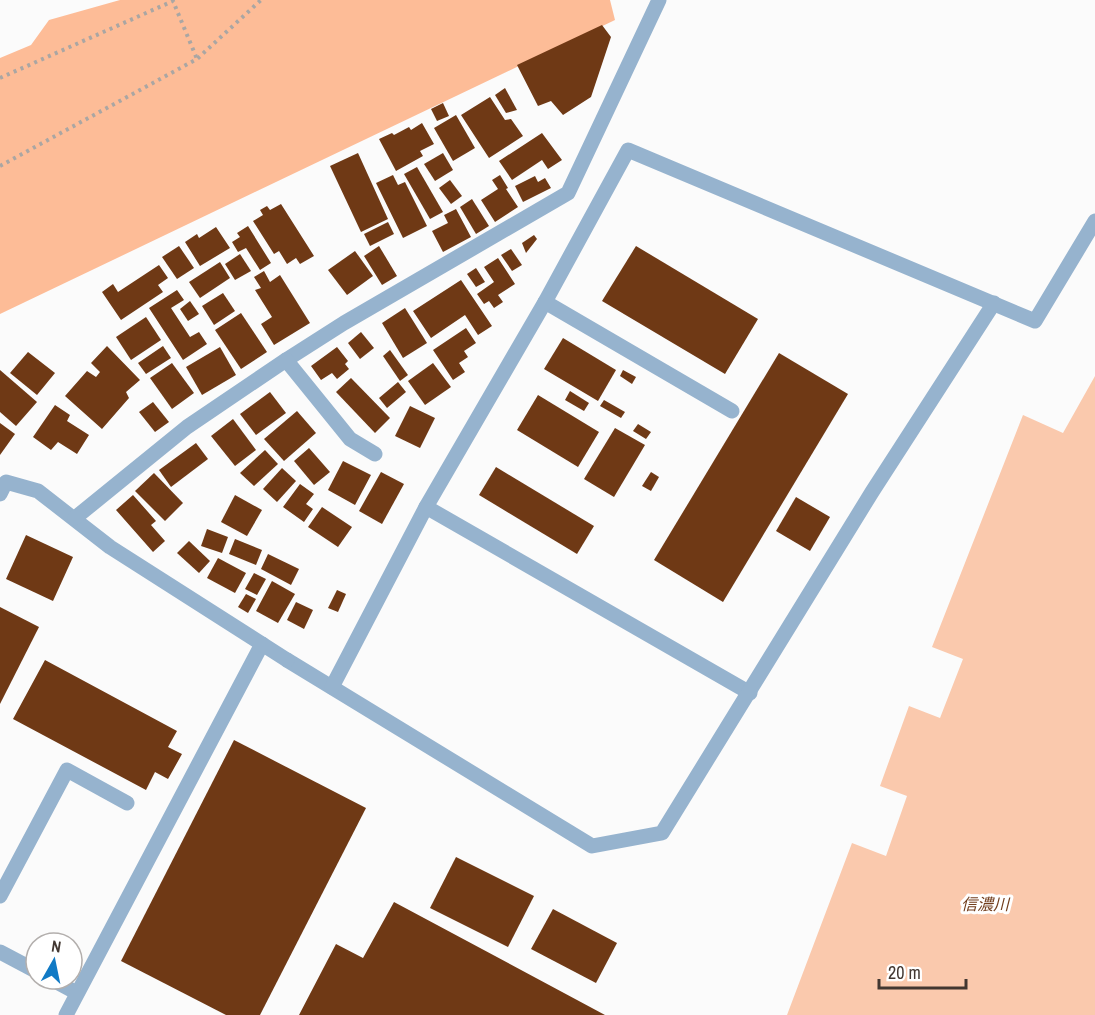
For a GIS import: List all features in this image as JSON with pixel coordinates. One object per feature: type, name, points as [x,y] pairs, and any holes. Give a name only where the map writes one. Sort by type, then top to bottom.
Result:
[{"type":"street","points":[[75,518],[187,427],[286,360],[344,323],[568,193],[659,0]]},
{"type":"street","points":[[332,687],[426,507],[545,302],[628,150],[1035,321],[1095,221]]},
{"type":"street","points":[[545,302],[732,411]]},
{"type":"street","points":[[0,494],[6,482],[38,491],[110,547],[287,660],[592,846],[662,833],[872,492],[994,303]]},
{"type":"street","points":[[286,360],[350,439],[375,454]]},
{"type":"street","points":[[426,507],[750,693]]},
{"type":"street","points":[[66,1015],[262,644]]},
{"type":"street","points":[[0,896],[67,770],[127,803]]},
{"type":"street","points":[[0,952],[24,965]]},
{"type":"street","points":[[73,991],[77,993]]},
{"type":"path","points":[[0,78],[174,0],[197,59]]},
{"type":"path","points":[[0,166],[197,59],[261,0]]},
{"type":"shaded area","points":[[120,0],[610,0],[615,20],[0,314],[0,58],[31,45],[49,20]]},
{"type":"water","name":"信濃川","points":[[1095,376],[1095,1015],[787,1015],[852,843],[886,856],[907,796],[880,786],[909,706],[940,718],[963,659],[932,647],[1023,415],[1063,433]]},
{"type":"building","points":[[602,25],[611,37],[591,97],[563,115],[551,101],[538,106],[517,65]]},
{"type":"building","points":[[505,88],[517,110],[506,113],[495,95]]},
{"type":"building","points":[[490,97],[505,120],[511,119],[523,136],[489,158],[461,115]]},
{"type":"building","points":[[443,103],[449,116],[437,121],[431,109]]},
{"type":"building","points":[[456,115],[475,148],[453,161],[434,128]]},
{"type":"building","points":[[422,123],[434,144],[420,151],[423,156],[396,171],[379,139],[392,133],[394,135],[409,127],[411,130]]},
{"type":"building","points":[[542,133],[562,160],[548,169],[542,160],[512,180],[499,161]]},
{"type":"building","points":[[358,153],[388,219],[361,232],[330,166]]},
{"type":"building","points":[[443,153],[453,170],[435,181],[424,164]]},
{"type":"building","points":[[417,167],[443,212],[430,219],[404,174]]},
{"type":"building","points":[[393,175],[398,185],[405,182],[427,226],[403,238],[376,183]]},
{"type":"building","points":[[500,175],[518,207],[495,222],[481,200],[498,189],[492,180]]},
{"type":"building","points":[[535,176],[538,182],[545,178],[551,188],[523,202],[515,186]]},
{"type":"building","points":[[450,180],[462,196],[451,204],[439,188]]},
{"type":"building","points":[[472,199],[489,226],[476,234],[460,207]]},
{"type":"building","points":[[281,204],[314,256],[300,264],[296,258],[287,264],[279,251],[274,254],[253,221],[263,215],[260,210],[267,206],[270,210]]},
{"type":"building","points":[[456,209],[471,237],[443,252],[432,231],[448,223],[444,215]]},
{"type":"building","points":[[388,222],[394,234],[370,246],[364,234]]},
{"type":"building","points":[[248,226],[271,263],[260,270],[246,248],[238,252],[232,242],[240,237],[237,233]]},
{"type":"building","points":[[216,227],[230,248],[200,266],[185,242],[197,234],[199,238]]},
{"type":"building","points":[[534,235],[537,239],[526,253],[522,243]]},
{"type":"building","points":[[179,246],[194,268],[177,279],[162,257]]},
{"type":"building","points":[[379,246],[397,276],[382,285],[364,256]]},
{"type":"building","points":[[636,246],[758,319],[725,374],[602,301]]},
{"type":"building","points":[[511,249],[522,265],[512,271],[501,255]]},
{"type":"building","points":[[355,251],[373,276],[347,295],[328,270]]},
{"type":"building","points":[[240,254],[251,271],[235,280],[225,264]]},
{"type":"building","points":[[498,258],[515,284],[498,295],[503,302],[494,308],[489,301],[484,304],[477,294],[494,282],[484,267]]},
{"type":"building","points":[[220,262],[230,278],[200,298],[189,282]]},
{"type":"building","points":[[159,265],[168,278],[158,285],[163,292],[121,320],[102,292],[113,284],[118,292]]},
{"type":"building","points":[[476,268],[485,282],[476,287],[467,274]]},
{"type":"building","points":[[264,271],[270,282],[280,275],[310,323],[274,345],[261,324],[272,317],[255,290],[261,288],[254,277]]},
{"type":"building","points":[[461,280],[492,326],[478,335],[465,315],[431,338],[413,311]]},
{"type":"building","points":[[177,290],[184,300],[171,308],[190,337],[199,332],[207,344],[183,360],[149,308]]},
{"type":"building","points":[[223,293],[235,311],[214,325],[202,306]]},
{"type":"building","points":[[190,301],[199,314],[188,321],[180,309]]},
{"type":"building","points":[[405,308],[427,343],[403,358],[382,323]]},
{"type":"building","points":[[241,313],[267,352],[241,369],[215,330]]},
{"type":"building","points":[[146,317],[161,340],[131,360],[116,337]]},
{"type":"building","points":[[466,328],[476,343],[464,351],[468,357],[459,363],[465,372],[453,380],[433,350]]},
{"type":"building","points":[[361,332],[374,348],[360,359],[348,343]]},
{"type":"building","points":[[563,338],[616,370],[598,401],[544,369]]},
{"type":"building","points":[[107,346],[140,380],[126,392],[129,398],[102,429],[65,396],[87,371],[96,377],[100,372],[91,363]]},
{"type":"building","points":[[163,346],[171,358],[146,374],[138,363]]},
{"type":"building","points":[[220,347],[236,375],[202,395],[186,367]]},
{"type":"building","points":[[337,347],[348,361],[345,364],[349,369],[337,379],[332,373],[321,380],[311,366]]},
{"type":"building","points":[[390,350],[408,375],[400,381],[383,356]]},
{"type":"building","points":[[28,352],[55,373],[37,395],[10,373]]},
{"type":"building","points":[[779,353],[848,394],[723,602],[654,560]]},
{"type":"building","points":[[172,363],[194,393],[172,409],[150,378]]},
{"type":"building","points":[[433,363],[451,387],[425,405],[408,381]]},
{"type":"building","points":[[0,370],[37,402],[16,426],[0,412]]},
{"type":"building","points":[[623,370],[636,377],[632,384],[620,376]]},
{"type":"building","points":[[351,378],[390,418],[375,433],[336,392]]},
{"type":"building","points":[[398,382],[406,392],[387,408],[379,398]]},
{"type":"building","points":[[570,391],[589,403],[584,411],[565,400]]},
{"type":"building","points":[[270,392],[286,413],[256,435],[240,414]]},
{"type":"building","points":[[538,395],[599,432],[578,467],[517,430]]},
{"type":"building","points":[[604,400],[625,412],[621,418],[600,406]]},
{"type":"building","points":[[153,402],[169,422],[155,432],[139,412]]},
{"type":"building","points":[[55,405],[70,415],[67,421],[89,435],[77,454],[58,442],[51,450],[33,437]]},
{"type":"building","points":[[410,406],[435,418],[420,448],[395,436]]},
{"type":"building","points":[[297,411],[316,433],[284,461],[264,439]]},
{"type":"building","points":[[233,419],[256,450],[235,466],[211,436]]},
{"type":"building","points":[[0,423],[15,434],[0,455]]},
{"type":"building","points":[[638,424],[651,432],[646,439],[633,431]]},
{"type":"building","points":[[615,428],[645,445],[614,497],[584,479]]},
{"type":"building","points":[[196,443],[208,459],[171,487],[159,470]]},
{"type":"building","points":[[309,448],[330,472],[314,485],[294,461]]},
{"type":"building","points":[[265,450],[278,464],[254,486],[240,473]]},
{"type":"building","points":[[343,461],[371,475],[355,505],[328,490]]},
{"type":"building","points":[[496,467],[594,526],[577,554],[479,495]]},
{"type":"building","points":[[282,468],[296,481],[277,502],[263,489]]},
{"type":"building","points":[[381,472],[404,484],[382,524],[359,511]]},
{"type":"building","points":[[651,472],[659,477],[651,491],[642,486]]},
{"type":"building","points":[[154,473],[183,503],[165,521],[135,491]]},
{"type":"building","points":[[300,484],[314,494],[306,504],[313,509],[304,522],[283,507]]},
{"type":"building","points":[[133,495],[156,521],[151,525],[165,541],[153,552],[116,510]]},
{"type":"building","points":[[235,495],[262,510],[247,536],[221,522]]},
{"type":"building","points":[[796,497],[830,517],[810,551],[776,531]]},
{"type":"building","points":[[322,507],[352,527],[338,547],[308,527]]},
{"type":"building","points":[[207,529],[228,537],[222,553],[201,546]]},
{"type":"building","points":[[26,535],[73,557],[53,601],[6,579]]},
{"type":"building","points":[[235,539],[262,550],[256,565],[229,554]]},
{"type":"building","points":[[189,541],[210,561],[199,573],[177,553]]},
{"type":"building","points":[[268,554],[299,569],[291,585],[261,569]]},
{"type":"building","points":[[218,558],[246,573],[235,593],[207,578]]},
{"type":"building","points":[[254,573],[266,579],[257,595],[245,589]]},
{"type":"building","points":[[272,581],[295,594],[278,623],[256,611]]},
{"type":"building","points":[[337,590],[346,594],[338,612],[328,608]]},
{"type":"building","points":[[246,594],[256,599],[248,613],[238,607]]},
{"type":"building","points":[[296,602],[313,610],[304,629],[287,620]]},
{"type":"building","points":[[0,607],[39,627],[0,704]]},
{"type":"building","points":[[45,660],[177,731],[168,747],[182,754],[168,779],[155,772],[146,790],[13,719]]},
{"type":"building","points":[[234,740],[366,808],[260,1015],[226,1015],[121,961]]},
{"type":"building","points":[[456,857],[534,896],[508,947],[430,908]]},
{"type":"building","points":[[394,902],[605,1015],[299,1015],[336,944],[363,958]]},
{"type":"building","points":[[553,909],[617,943],[596,983],[531,949]]}]
